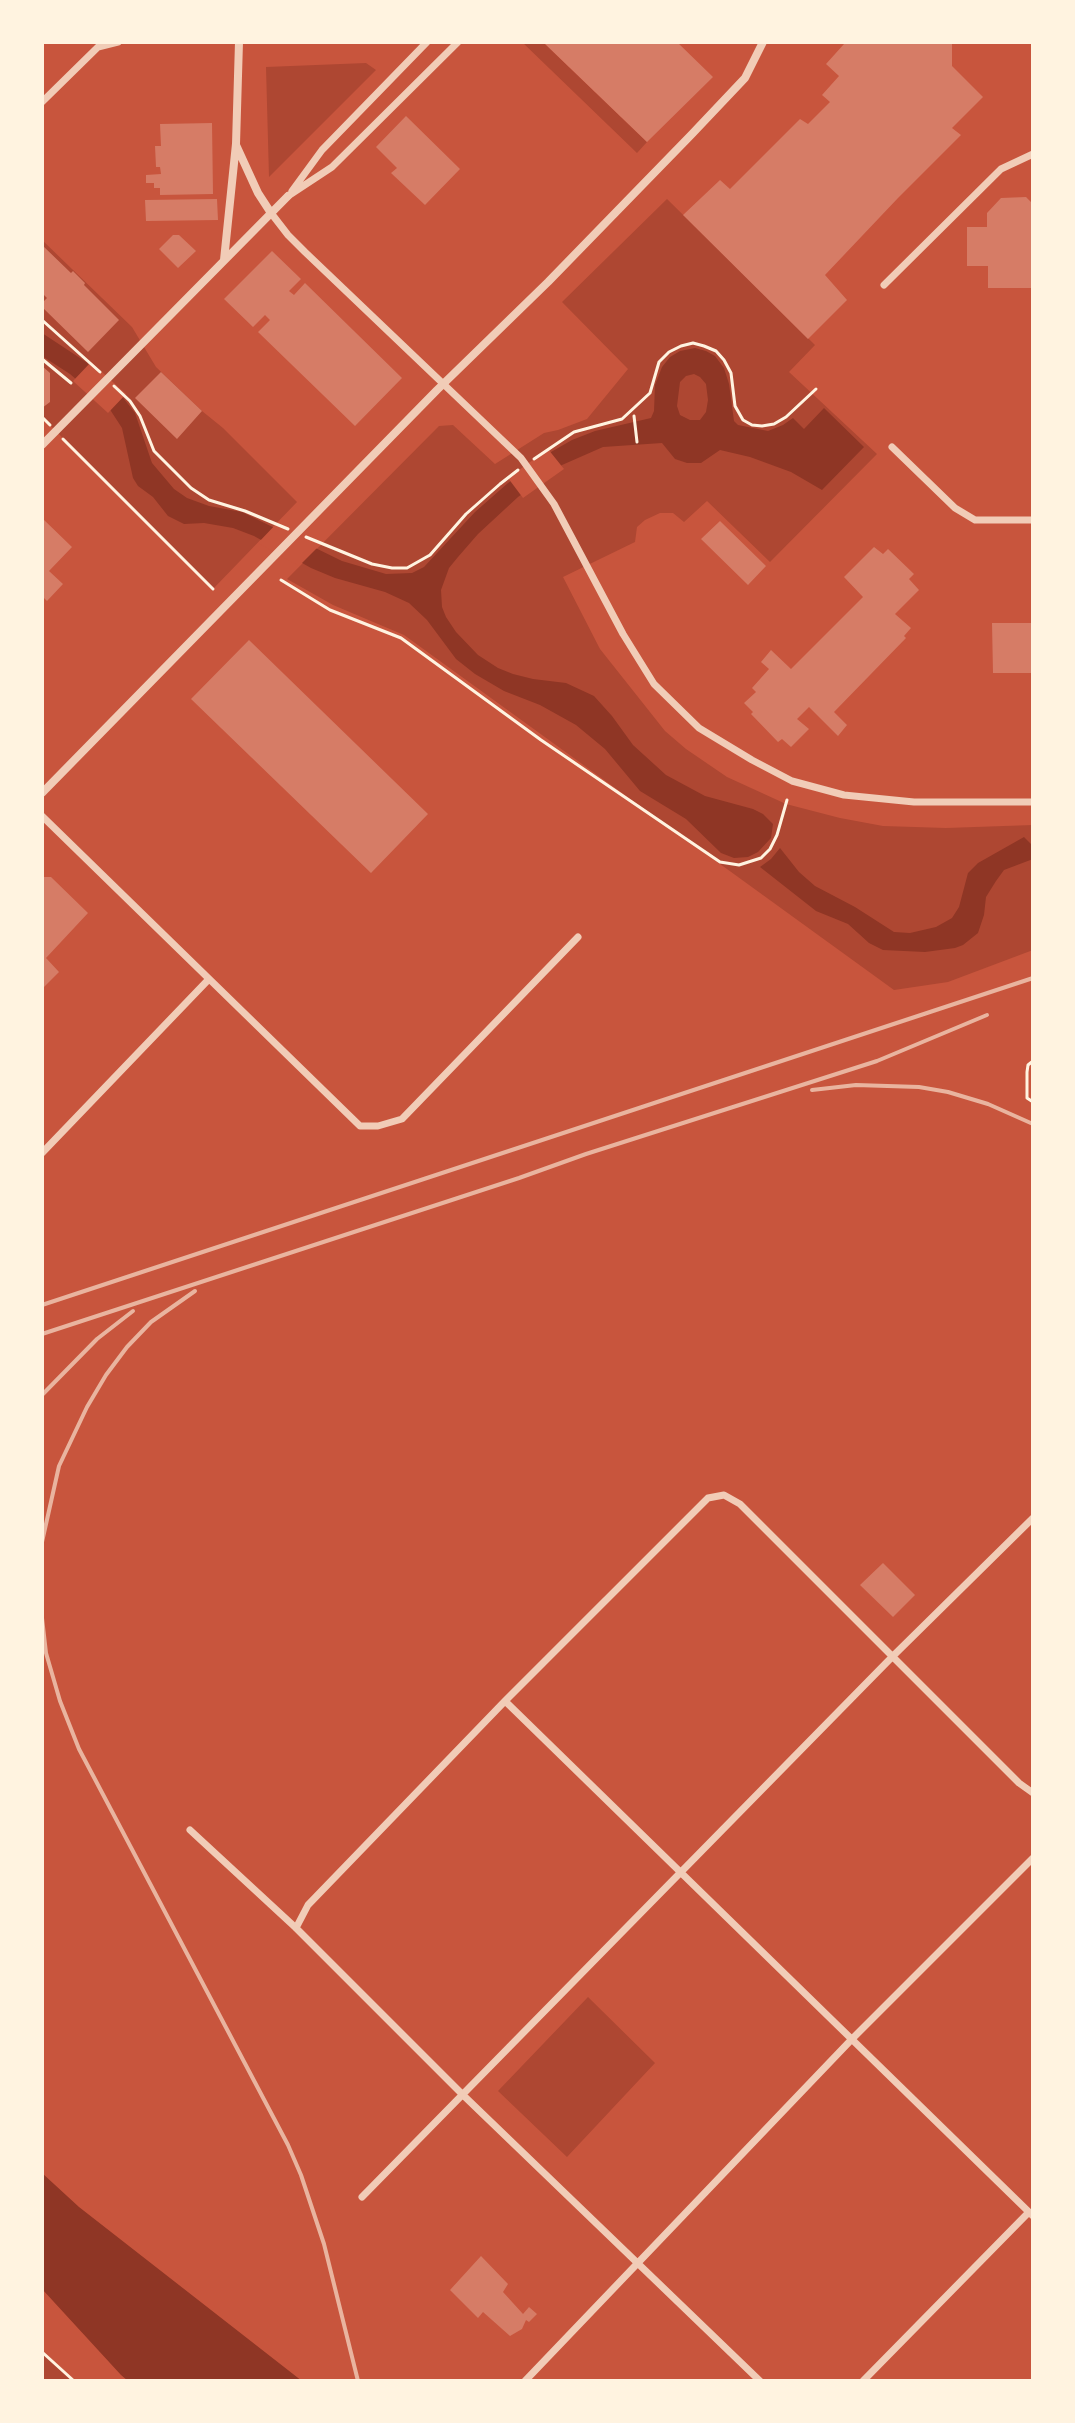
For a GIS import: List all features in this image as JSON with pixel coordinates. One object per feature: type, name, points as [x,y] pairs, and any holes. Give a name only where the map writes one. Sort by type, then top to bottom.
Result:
[{"type":"street","points":[[42,102],[98,47],[118,42]]},
{"type":"street","points":[[224,260],[236,144],[239,42]]},
{"type":"street","points":[[42,445],[288,196],[322,150],[427,42]]},
{"type":"street","points":[[288,196],[332,167],[458,42]]},
{"type":"street","points":[[42,793],[442,385],[548,282],[745,78],[763,42]]},
{"type":"street","points":[[236,144],[258,193],[288,235],[442,385],[505,441],[536,475],[623,634],[654,684],[699,728],[792,781],[844,795],[914,802],[1033,802]]},
{"type":"street","points":[[884,285],[1001,169],[1033,154]]},
{"type":"street","points":[[892,447],[955,508],[975,520],[1033,520]]},
{"type":"street","points":[[42,816],[360,1126],[378,1126],[402,1119],[578,937]]},
{"type":"street","points":[[42,1153],[209,979]]},
{"type":"street","points":[[296,1928],[308,1905],[505,1701],[708,1498],[724,1495],[740,1504],[1019,1783],[1033,1793]]},
{"type":"street","points":[[362,2197],[892,1657],[1033,1518]]},
{"type":"street","points":[[505,1701],[1031,2214],[863,2381]]},
{"type":"street","points":[[190,1830],[296,1928],[463,2095],[760,2381]]},
{"type":"street","points":[[525,2381],[852,2039],[1033,1858]]},
{"type":"path","points":[[42,320],[130,401],[147,429],[154,451],[191,488],[209,500],[245,511],[372,564],[392,568],[407,568],[430,555],[466,514],[556,442],[574,432],[622,419],[650,393],[659,362],[681,346],[693,343],[716,351],[731,373],[735,406],[743,420],[752,425],[774,424],[816,389]]},
{"type":"path","points":[[42,359],[71,383]]},
{"type":"path","points":[[634,416],[637,442]]},
{"type":"path","points":[[42,417],[58,429],[213,589]]},
{"type":"path","points":[[281,580],[330,610],[401,638],[541,740],[720,862],[739,865],[761,858],[777,835],[787,800]]},
{"type":"path","points":[[1033,1061],[1028,1065],[1027,1072],[1027,1098],[1033,1102]]},
{"type":"path","points":[[42,2352],[74,2381]]},
{"type":"shaded area","points":[[522,42],[543,42],[647,142],[637,153]]},
{"type":"shaded area","points":[[366,63],[376,70],[269,177],[266,67]]},
{"type":"shaded area","points":[[667,199],[815,345],[789,372],[877,454],[770,562],[707,501],[684,522],[673,513],[660,513],[645,520],[637,527],[635,542],[563,577],[600,649],[665,731],[727,777],[786,804],[883,826],[946,828],[1033,825],[1033,950],[948,982],[894,990],[404,635],[333,605],[287,579],[439,426],[453,425],[495,464],[544,433],[587,419],[628,369],[562,302]]},
{"type":"shaded area","points":[[42,240],[132,327],[156,367],[297,502],[213,589],[42,417]]},
{"type":"shaded area","points":[[42,333],[86,362],[121,395],[135,413],[152,463],[174,489],[187,498],[242,512],[342,561],[386,574],[412,573],[424,567],[475,512],[551,452],[595,431],[651,418],[655,385],[662,367],[680,351],[695,348],[715,356],[724,368],[734,421],[738,425],[768,431],[793,418],[804,429],[824,408],[864,447],[822,490],[791,472],[720,450],[701,463],[687,463],[675,459],[662,443],[603,447],[562,465],[518,497],[458,557],[449,568],[441,590],[446,617],[478,655],[513,674],[566,683],[594,696],[633,745],[666,775],[705,796],[763,814],[773,824],[771,838],[758,852],[748,857],[734,858],[721,853],[686,819],[640,791],[605,749],[576,725],[540,705],[504,691],[456,659],[427,620],[409,603],[311,568],[254,536],[233,528],[204,523],[184,524],[168,516],[133,478],[122,428],[109,408],[70,374],[42,356]],"holes":[[[694,374],[706,384],[706,412],[700,420],[690,420],[680,415],[677,406],[680,382],[686,376]]]},
{"type":"shaded area","points":[[1024,837],[1031,844],[1033,859],[1004,870],[986,897],[978,933],[955,948],[925,952],[883,950],[869,943],[848,924],[816,911],[760,867],[780,848],[815,886],[894,932],[910,933],[936,927],[952,918],[959,907],[968,873],[978,863]]},
{"type":"shaded area","points":[[588,1997],[655,2063],[567,2157],[498,2091]]},
{"type":"shaded area","points":[[42,2173],[79,2207],[302,2381],[128,2381],[42,2289]]},
{"type":"shaded area","points":[[42,2352],[74,2381],[42,2381]]},
{"type":"pier","points":[[91,362],[126,394],[108,413],[73,381]]},
{"type":"pier","points":[[548,449],[564,469],[523,498],[508,478]]},
{"type":"pier","points":[[277,523],[319,546],[299,566],[258,543]]},
{"type":"building","points":[[543,42],[677,42],[713,77],[647,142]]},
{"type":"building","points":[[842,42],[952,42],[952,66],[983,97],[952,128],[961,135],[825,275],[847,300],[808,339],[683,215],[720,180],[730,189],[800,119],[808,124],[830,102],[822,95],[839,76],[826,64],[844,44]]},
{"type":"building","points":[[406,116],[460,169],[425,205],[391,173],[397,168],[376,147]]},
{"type":"building","points":[[212,123],[213,194],[160,195],[160,188],[154,188],[154,183],[146,183],[146,175],[161,174],[160,167],[156,167],[155,146],[161,146],[160,124]]},
{"type":"building","points":[[1026,197],[1033,204],[1033,288],[988,288],[988,266],[967,266],[967,227],[987,227],[987,213],[1001,198]]},
{"type":"building","points":[[217,199],[218,220],[146,221],[145,200]]},
{"type":"building","points":[[173,235],[179,235],[196,251],[178,268],[159,249]]},
{"type":"building","points":[[42,245],[71,273],[73,271],[119,320],[88,352],[42,307],[47,298],[42,293]]},
{"type":"building","points":[[272,251],[301,279],[289,291],[294,295],[305,283],[402,378],[355,426],[258,332],[270,320],[265,315],[253,327],[224,299]]},
{"type":"building","points":[[42,366],[50,373],[50,402],[42,408]]},
{"type":"building","points":[[161,372],[202,411],[177,439],[135,398]]},
{"type":"building","points":[[42,518],[72,547],[49,571],[63,584],[47,601],[42,596]]},
{"type":"building","points":[[720,521],[766,566],[748,585],[701,539]]},
{"type":"building","points":[[874,547],[883,554],[888,549],[914,574],[909,579],[919,590],[895,614],[911,628],[904,636],[906,638],[834,712],[847,725],[838,736],[809,707],[797,719],[809,729],[791,747],[782,739],[778,742],[744,703],[756,692],[752,688],[769,669],[761,662],[771,650],[791,669],[863,597],[844,577]]},
{"type":"building","points":[[992,623],[1033,623],[1033,673],[993,673]]},
{"type":"building","points":[[249,640],[428,814],[371,873],[191,699]]},
{"type":"building","points":[[42,877],[51,877],[88,913],[46,958],[59,972],[42,989]]},
{"type":"building","points":[[883,1563],[915,1595],[893,1617],[860,1585]]},
{"type":"building","points":[[481,2256],[508,2284],[503,2292],[523,2314],[529,2307],[537,2314],[510,2336],[483,2312],[478,2318],[450,2290]]},
{"type":"railway","points":[[42,1305],[1033,978]]},
{"type":"railway","points":[[42,1334],[877,1061],[987,1015]]},
{"type":"railway","points":[[812,1090],[856,1085],[919,1087],[988,1104],[1033,1124]]},
{"type":"railway","points":[[42,1542],[59,1466],[106,1375],[151,1322],[195,1291]]},
{"type":"railway","points":[[42,1395],[97,1339],[133,1311]]},
{"type":"railway","points":[[42,1618],[46,1653],[79,1749],[301,2175],[324,2244],[358,2381]]}]
